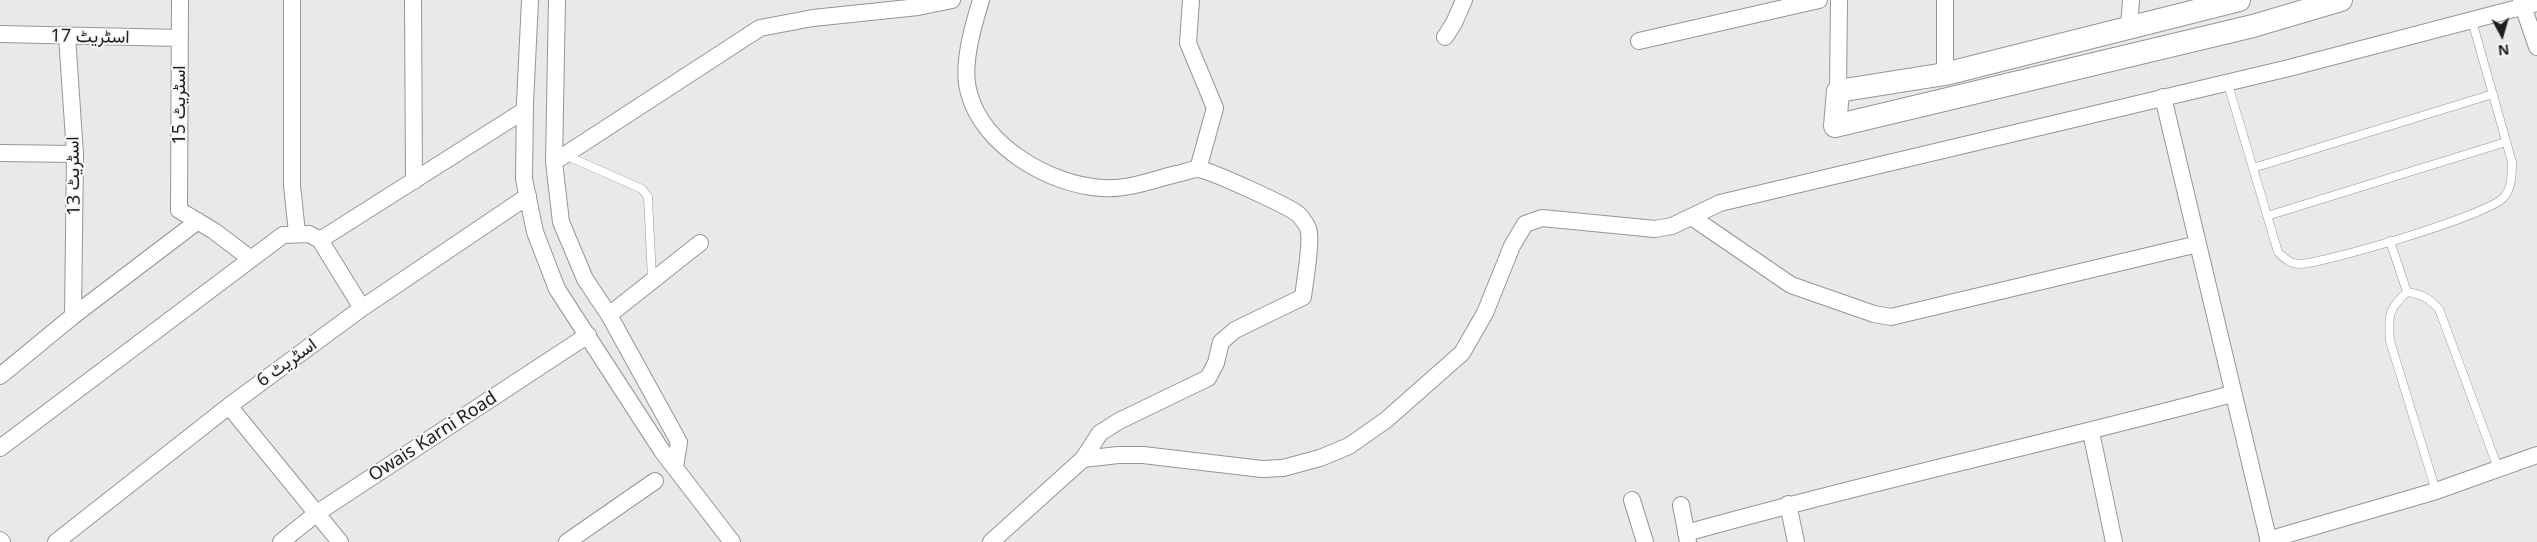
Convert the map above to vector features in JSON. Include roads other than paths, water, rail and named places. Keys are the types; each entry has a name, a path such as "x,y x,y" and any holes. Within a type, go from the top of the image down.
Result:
{"street":[{"name":"اسٹریٹ 15","path":"180,0 179,210 198,221"},
{"path":"292,0 292,185 297,232"},
{"path":"414,0 414,181"},
{"path":"530,0 524,179 536,232 557,289 662,451 732,542"},
{"path":"557,0 561,222 585,279 609,316 680,442 675,467"},
{"path":"559,159 760,28 813,18 918,7 952,0"},
{"path":"981,0 970,38 968,91 978,116 1009,150 1024,162 1062,180 1102,188 1129,186 1198,169 1224,177 1299,215 1310,232 1303,297 1235,330 1221,342 1216,363 1208,378 1119,421 1100,433 1083,459 991,542"},
{"path":"1191,0 1188,43 1215,108 1198,169"},
{"path":"1444,37 1454,23 1464,0"},
{"path":"1639,41 1820,0"},
{"path":"1839,0 1838,91 1835,126 2253,26 2341,0"},
{"path":"1945,0 1945,74"},
{"path":"2129,28 2131,0"},
{"path":"1838,91 1945,74 2234,1"},
{"path":"1083,459 1118,455 1143,455 1262,470 1283,468 1320,458 1349,446 1370,434 1462,353 1485,313 1512,246 1525,224 1542,218 1655,229 1672,226 1693,218 1720,203 2227,81 2289,68 2472,21 2527,4 2537,48"},
{"name":"اسٹریٹ 17","path":"0,34 180,38"},
{"name":"اسٹریٹ 13","path":"67,36 75,154 73,316"},
{"path":"2163,97 2268,541 2436,491 2537,455"},
{"path":"320,240 525,110"},
{"path":"0,153 75,154"},
{"name":"اسٹریٹ 6","path":"56,542 229,406 362,308 528,196"},
{"path":"1693,218 1791,285 1874,314 1891,318 2198,244"},
{"path":"0,376 73,316 198,221 251,259"},
{"path":"0,448 283,234 297,232 309,234 320,240 362,308"},
{"path":"609,316 700,243"},
{"name":"Owais Karni Road","path":"281,542 317,513 588,335"},
{"path":"1681,505 1687,538 1788,504 2091,432 2232,394"},
{"path":"229,406 340,542"},
{"path":"2091,432 2114,542"},
{"path":"567,542 655,481"},
{"path":"1632,500 1640,541"},
{"path":"1788,504 1796,542"}],"lane":[{"path":"2227,81 2278,252 2287,262 2298,264 2390,241 2480,211 2504,198 2512,179 2512,162 2472,21"},
{"path":"2253,168 2493,94"},
{"path":"2267,216 2506,142"},
{"path":"559,159 642,189 648,197 652,281"},
{"path":"2390,241 2407,292"},
{"path":"2407,292 2420,294 2431,300 2439,309 2498,468"},
{"path":"2407,292 2395,304 2388,320 2390,341 2436,491"}]}
